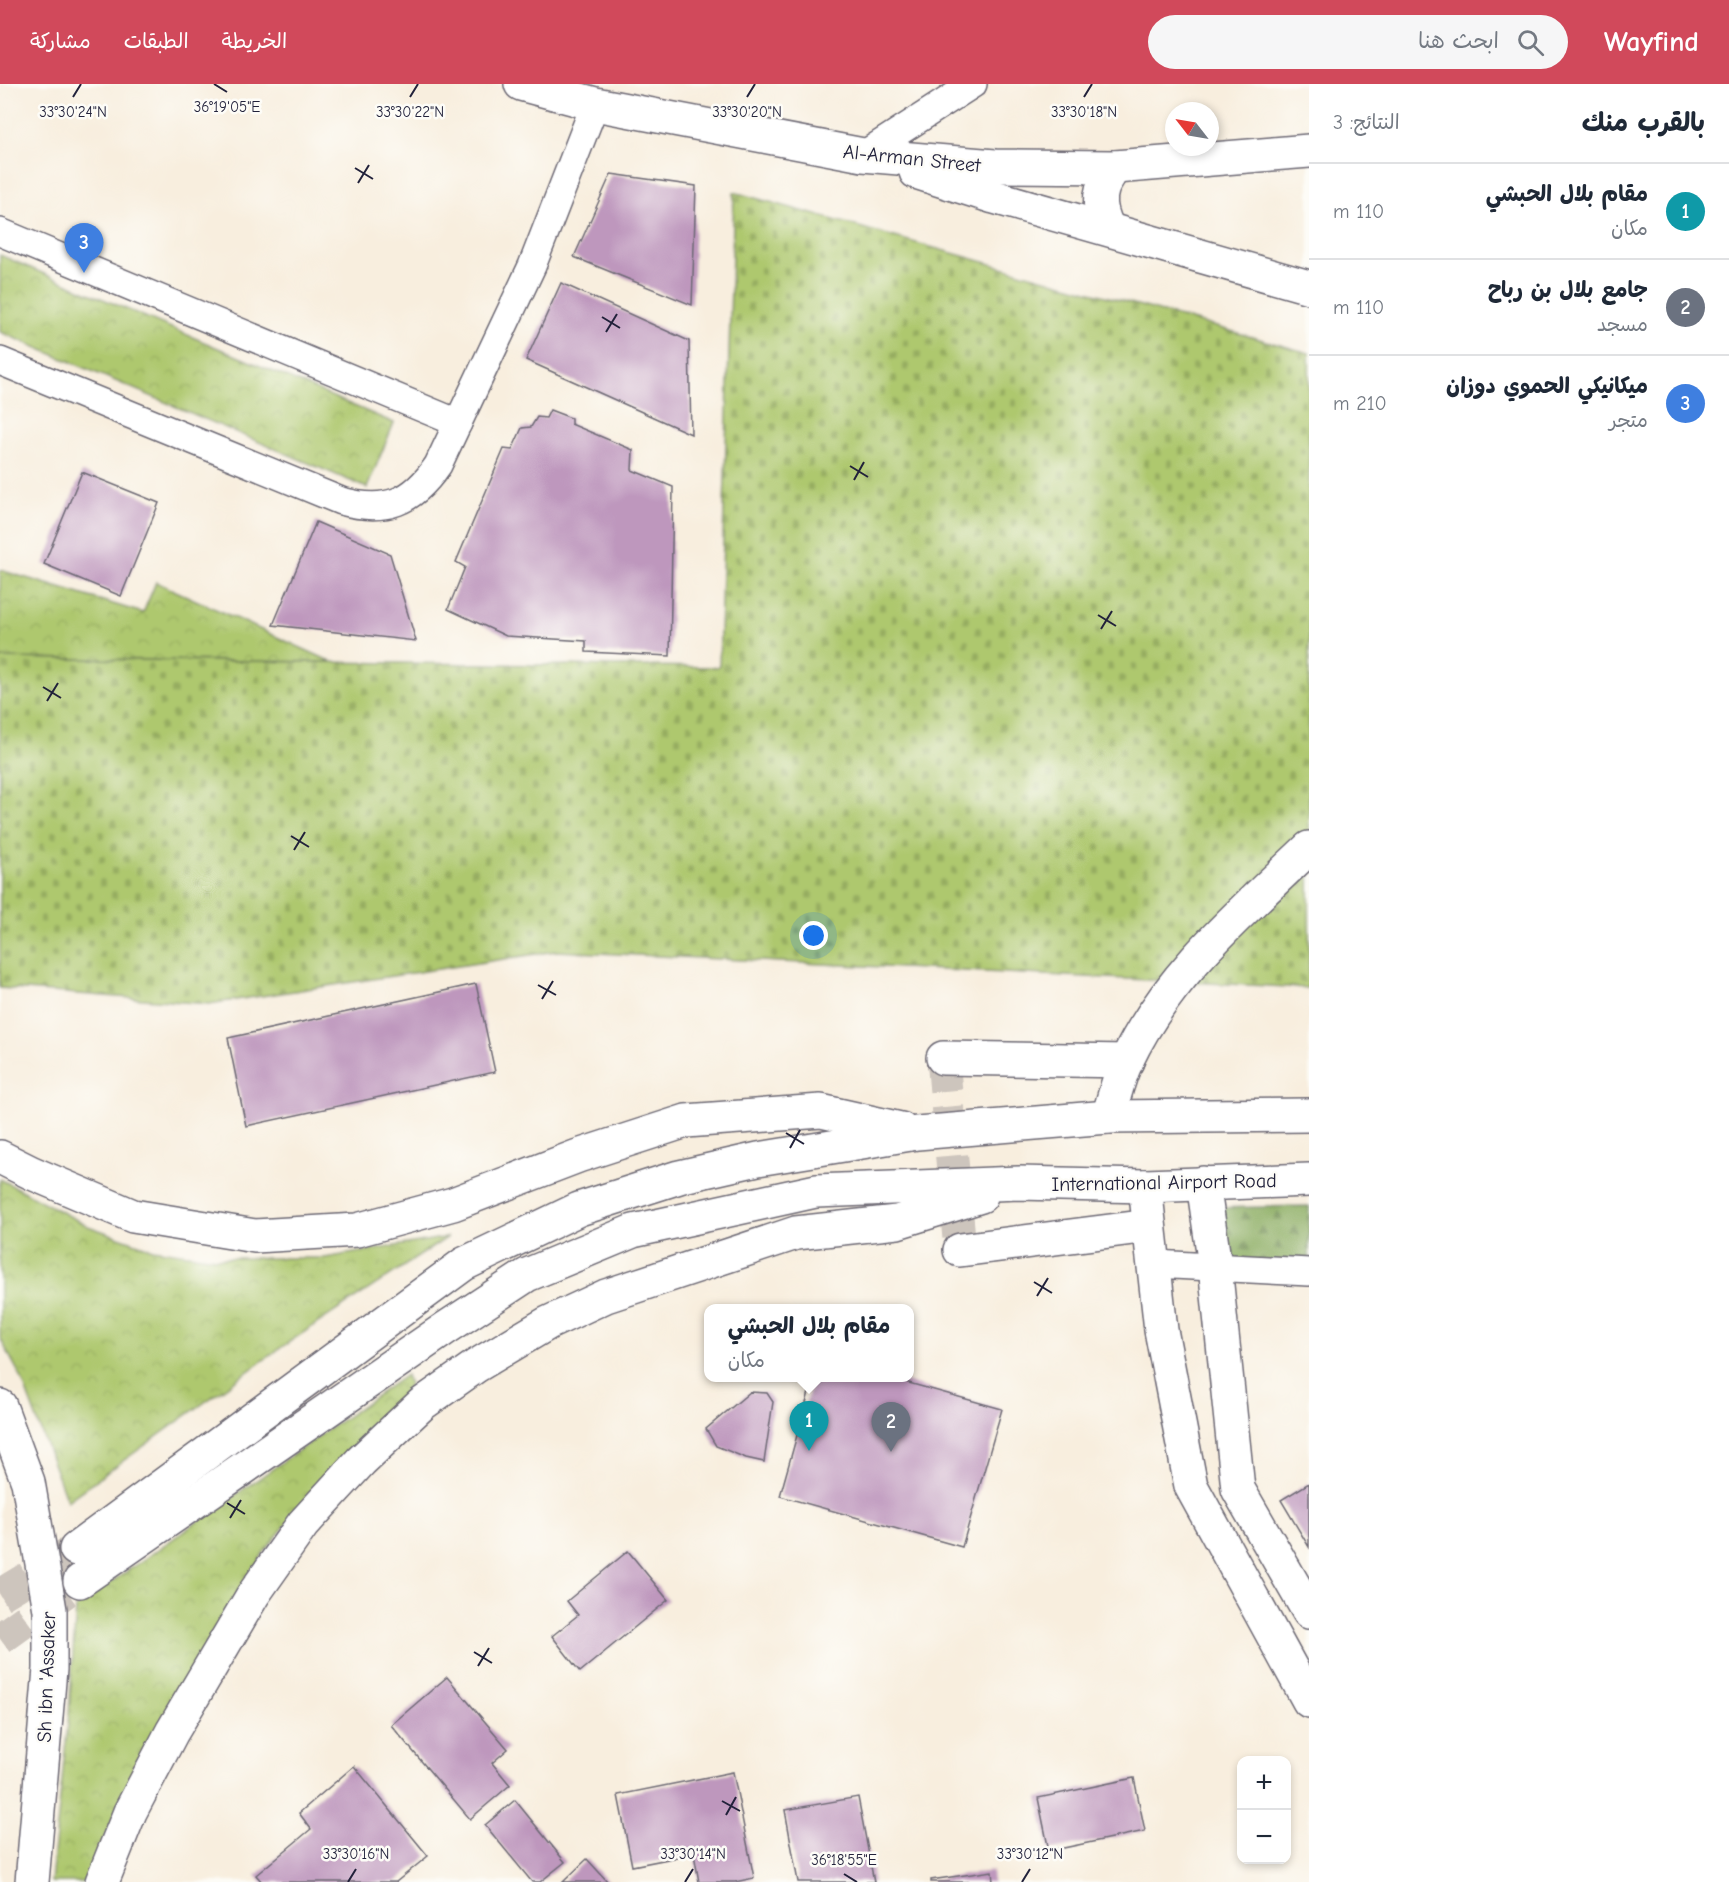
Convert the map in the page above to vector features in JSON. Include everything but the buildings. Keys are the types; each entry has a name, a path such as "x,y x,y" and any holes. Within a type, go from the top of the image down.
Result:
{"main road":[{"name":"Al-Arman Street","path":"521,84 595,104 863,155 995,166 1115,167 1309,151"},
{"path":"863,155 994,197 1309,287"},
{"path":"1108,228 1100,213 1099,196 1104,180 1115,167"},
{"path":"1108,1117 1126,1061 1172,989 1201,953 1309,848"},
{"path":"943,1058 1126,1061"},
{"path":"0,1157 133,1216 255,1236 357,1230 453,1204 578,1156 686,1121 820,1111 917,1133"},
{"path":"76,1549 464,1264 579,1209 679,1177 758,1160 917,1133 1108,1117 1309,1115"},
{"name":"International Airport Road","path":"80,1581 436,1334 537,1271 633,1231 816,1191 1019,1184 1145,1186 1309,1180"},
{"path":"1203,1183 1215,1266 1238,1489 1309,1612"},
{"path":"102,1882 130,1812 172,1732 253,1595 303,1524 360,1461 422,1404 476,1366 548,1323 606,1296 796,1233 897,1222 1019,1184"},
{"path":"1145,1186 1161,1329 1191,1486 1309,1701"},
{"path":"960,1250 1149,1226"},
{"name":"Sh ibn 'Assaker","path":"0,1406 28,1482 50,1610 50,1670 32,1882"}],"street":[{"path":"863,155 973,84"},
{"path":"0,361 341,501 363,507 386,506 407,498 425,484 438,465 532,266 595,104"},
{"path":"0,232 458,423"},
{"path":"1155,1264 1309,1272"}],"green space":[{"path":"734,192 1309,353 1309,988 556,951 209,1004 0,988 0,658 719,667"},
{"path":"0,255 394,423 367,488 0,332"},
{"path":"0,570 143,613 156,582 332,662 0,658"},
{"path":"0,1179 88,1226 153,1249 215,1258 325,1258 448,1237 286,1344 67,1501 21,1377 0,1338"},
{"path":"1309,1206 1309,1272 1215,1266 1209,1208"},
{"path":"406,1375 409,1384 402,1397 332,1468 264,1552 130,1782 85,1882 51,1882 69,1713 76,1607"}],"tunnel":[{"path":"943,1058 960,1250"},
{"path":"0,1595 76,1549"},
{"path":"0,1639 80,1581"}],"place":[{"name":"ميكانيكي الحموي دوزان","path":"84,273"},
{"name":"مقام بلال الحبشي","path":"809,1451"},
{"name":"جامع بلال بن رباح","path":"891,1452"}]}
